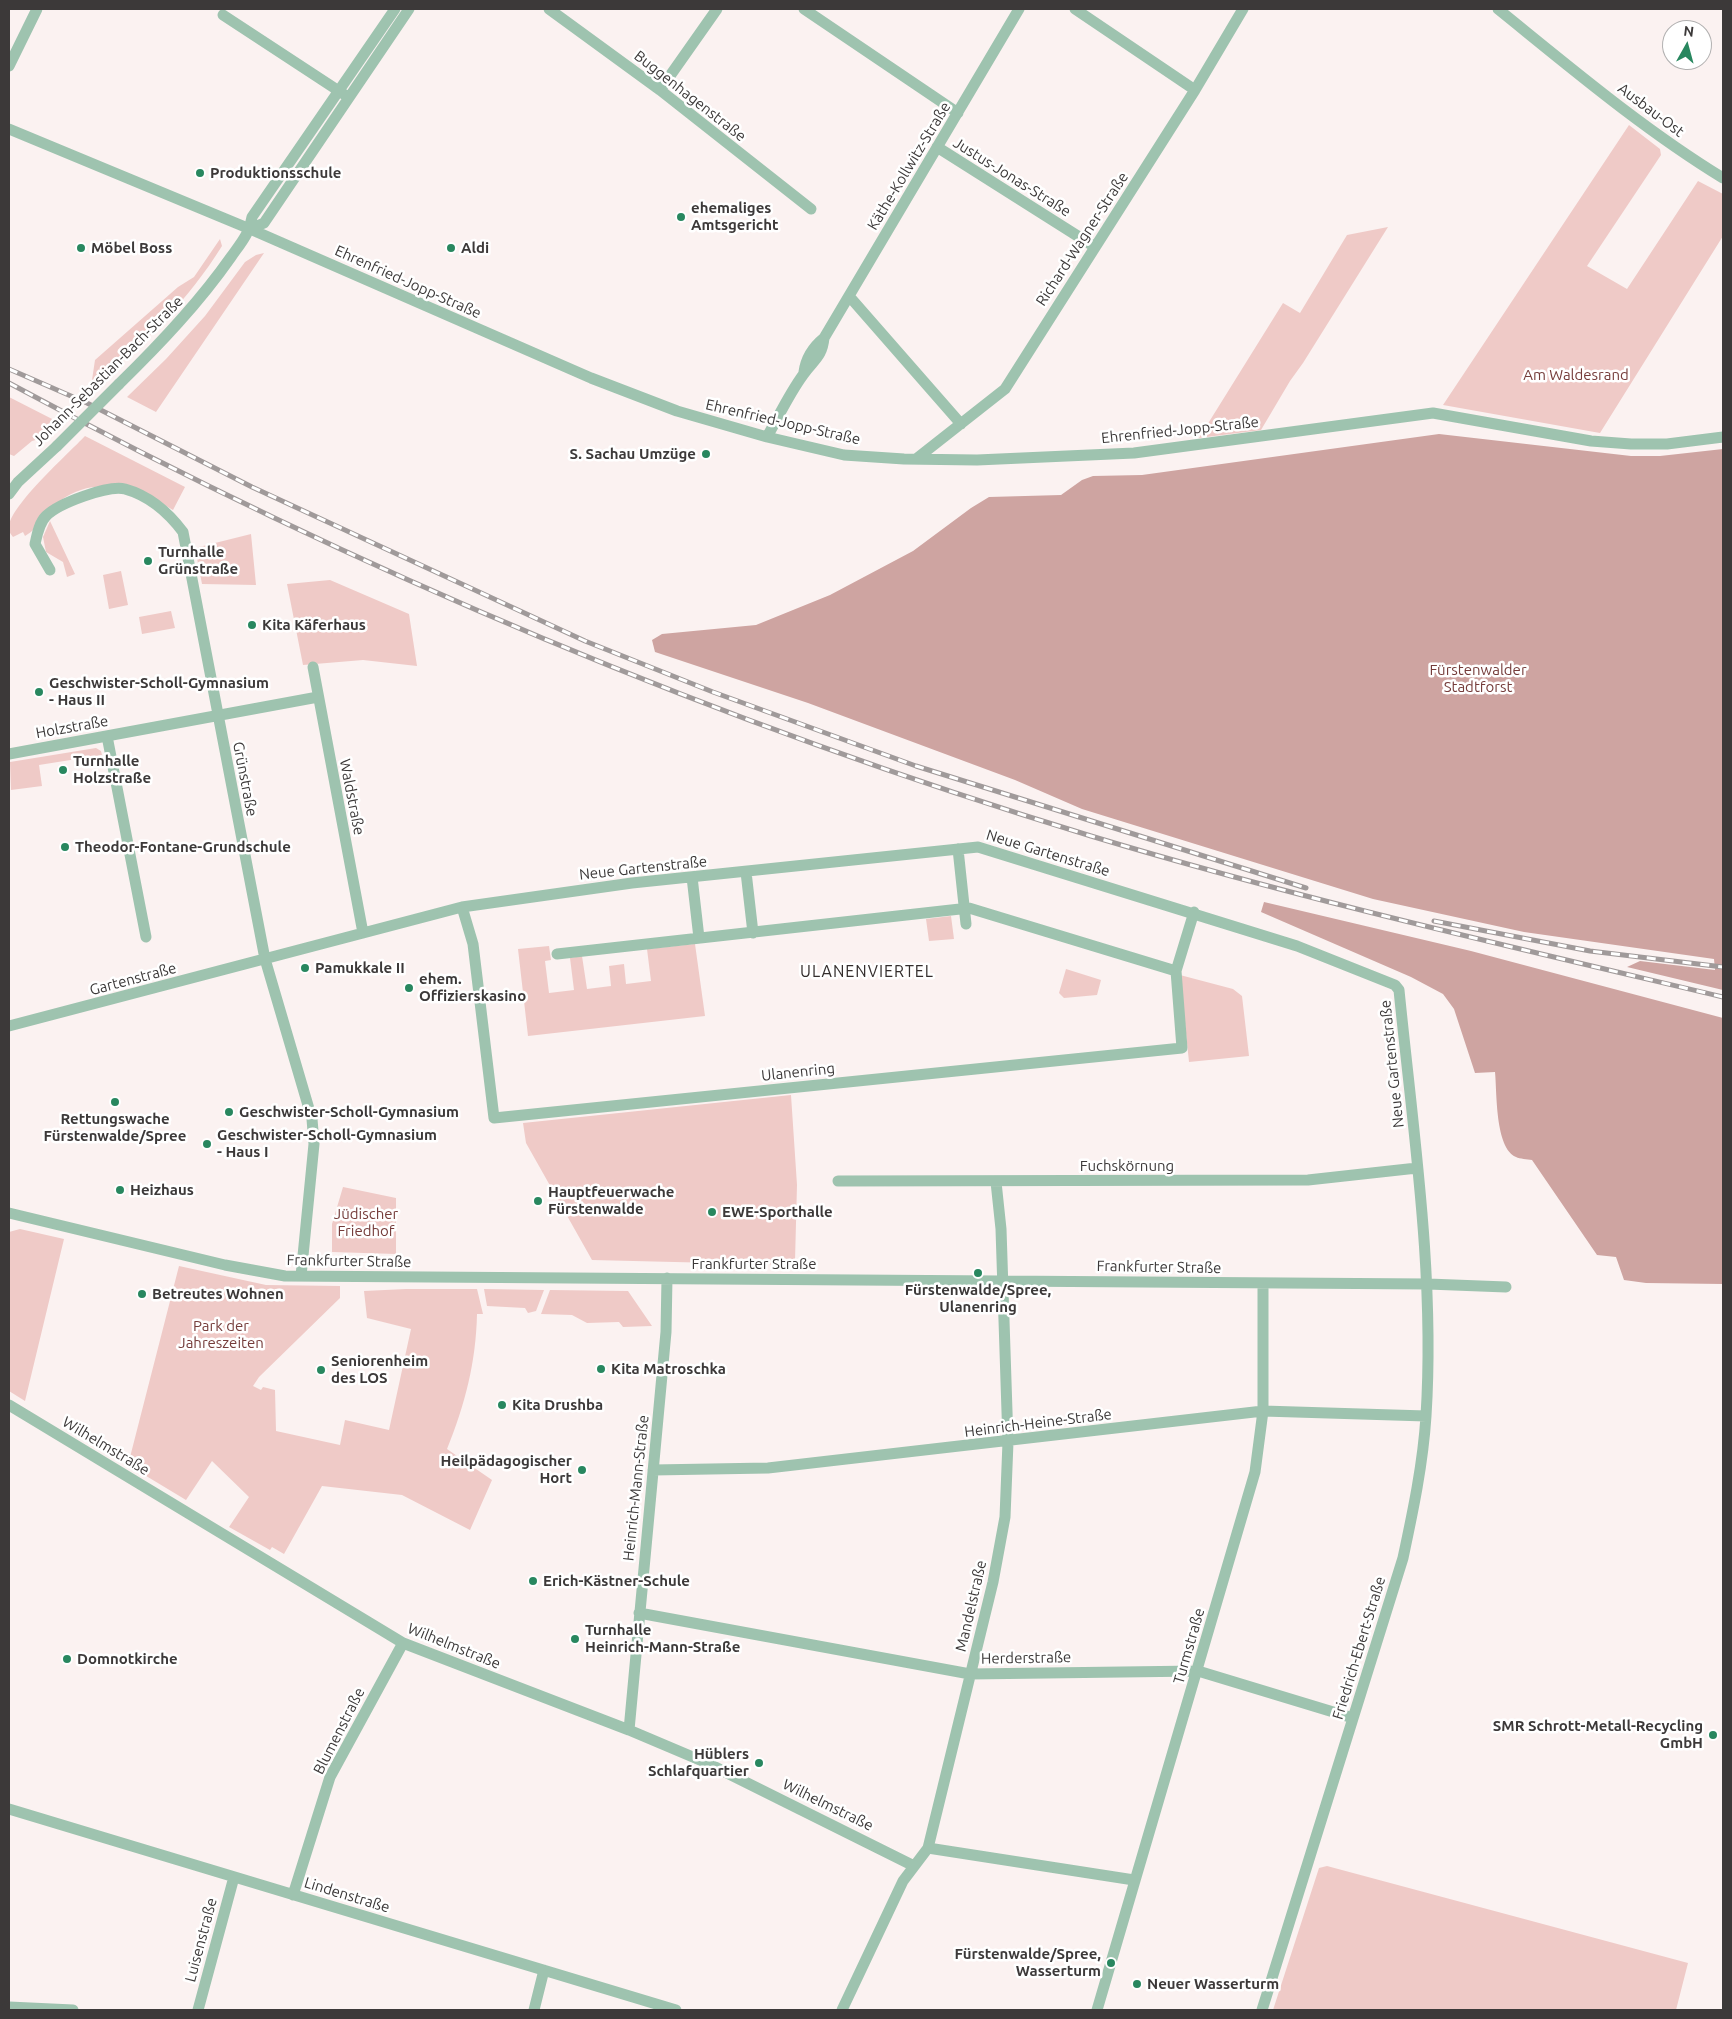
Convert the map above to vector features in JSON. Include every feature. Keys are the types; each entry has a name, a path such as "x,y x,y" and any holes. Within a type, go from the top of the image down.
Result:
{"street":[{"path":"9,66 37,9"},
{"name":"Johann-Sebastian-Bach-Straße","path":"9,494 13,479 57,446 173,331 212,283 250,229 264,223 395,9"},
{"name":"Johann-Sebastian-Bach-Straße","path":"344,94 409,9"},
{"name":"Buggenhagenstraße","path":"549,9 660,90 811,209"},
{"path":"660,90 717,9"},
{"name":"Justus-Jonas-Straße","path":"804,9 958,112"},
{"name":"Käthe-Kollwitz-Straße","path":"767,437 804,373 816,361 823,349 824,338 1019,9"},
{"path":"1075,9 1196,90"},
{"name":"Richard-Wagner-Straße","path":"916,459 1005,389 1196,90 1243,9"},
{"name":"Ausbau-Ost","path":"1498,9 1643,124 1687,156 1723,178"},
{"path":"223,15 344,94"},
{"name":"Ehrenfried-Jopp-Straße","path":"9,129 250,229 591,378 677,411 767,437 844,455 978,460 1134,453 1433,413 1591,441 1667,444 1723,438"},
{"name":"Justus-Jonas-Straße","path":"937,147 1095,247"},
{"path":"850,296 962,424"},
{"name":"Grünstraße","path":"50,570 35,544 39,529 46,516 75,500 102,489 124,489 150,500 170,514 183,532 265,959 308,1102 314,1134 309,1211 301,1276"},
{"name":"Waldstraße","path":"312,667 363,933"},
{"name":"Holzstraße","path":"9,754 318,698"},
{"path":"107,736 146,937"},
{"name":"Neue Gartenstraße","path":"265,959 462,907 585,889 978,847 1194,912 1297,946 1398,987 1428,1284"},
{"path":"958,849 966,924"},
{"path":"746,872 753,932"},
{"path":"692,878 699,938"},
{"name":"Ulanenring","path":"462,907 472,944 494,1118 1182,1048 1176,971 1194,912"},
{"path":"557,954 965,908 1176,971"},
{"name":"Gartenstraße","path":"9,1026 265,959"},
{"name":"Fuchskörnung","path":"838,1181 1313,1180 1417,1168"},
{"name":"Mandelstraße","path":"842,2010 903,1881 928,1848 993,1582 1005,1517 1008,1442 1001,1281 1001,1229 996,1182"},
{"name":"Frankfurter Straße","path":"9,1213 226,1265 284,1276 1428,1284 1506,1287"},
{"name":"Heinrich-Mann-Straße","path":"630,1730 639,1613 666,1332 667,1278"},
{"name":"Turmstraße","path":"1097,2010 1255,1472 1263,1411 1263,1283"},
{"name":"Friedrich-Ebert-Straße","path":"1262,2010 1403,1558 1417,1488 1426,1416 1428,1284"},
{"name":"Wilhelmstraße","path":"9,1405 403,1643 630,1730 706,1763 914,1866"},
{"name":"Heinrich-Heine-Straße","path":"654,1470 768,1468 1008,1442 1263,1411 1426,1416"},
{"name":"Herderstraße","path":"639,1613 970,1674 1198,1671 1353,1718"},
{"name":"Blumenstraße","path":"293,1895 330,1777 403,1643"},
{"name":"Lindenstraße","path":"9,1809 676,2010"},
{"path":"928,1848 1134,1880"},
{"name":"Luisenstraße","path":"198,2010 234,1877"},
{"path":"534,2010 544,1970"},
{"path":"9,2007 72,2010"}],"green space":[{"name":"Am Waldesrand","path":"1629,125 1660,149 1661,155 1587,266 1627,289 1698,181 1723,194 1723,236 1600,433 1443,405"},
{"path":"1388,227 1261,430 1199,438 1283,303 1300,313 1347,235"},
{"path":"220,239 222,246 195,284 166,319 98,383 92,380 95,360 178,287 194,277"},
{"path":"264,253 156,412 127,397 166,359 205,316 245,262 256,255"},
{"path":"9,397 58,422 43,438 32,441 14,456 9,454"},
{"name":"Fürstenwalder Stadtforst","path":"1439,434 1631,456 1660,456 1723,449 1723,990 1627,967 1640,961 1715,970 1714,959 1524,932 1373,899 1082,809 1015,780 808,703 655,652 652,640 662,634 756,625 830,595 913,551 989,497 1061,495 1082,480 1093,476 1142,475"},
{"path":"85,436 185,487 173,510 160,502 132,491 102,486 88,488 73,493 60,501 30,533 25,536 23,532 13,537 9,531 9,526 12,517 20,505"},
{"path":"50,521 75,574 67,577 63,562 46,552 43,537"},
{"path":"251,534 256,585 202,584 195,548"},
{"path":"121,571 128,605 109,609 103,575"},
{"path":"330,580 409,614 417,666 363,660 303,665 287,584"},
{"path":"171,611 175,628 142,634 139,617"},
{"path":"96,748 101,751 102,755 39,765 42,786 11,790 10,762"},
{"path":"1264,902 1471,951 1723,1018 1723,1284 1646,1283 1624,1280 1616,1257 1597,1255 1532,1160 1518,1158 1509,1152 1504,1143 1498,1119 1495,1072 1475,1073 1454,1009 1443,994 1411,977 1261,912"},
{"path":"951,916 954,939 929,941 926,919"},
{"path":"695,944 705,1016 528,1036 518,949 549,946 551,960 545,961 549,993 574,990 570,958 582,956 587,989 611,986 609,966 624,964 626,984 651,981 647,949"},
{"path":"1066,969 1101,980 1097,995 1064,998 1059,993"},
{"path":"1180,975 1233,989 1242,996 1249,1056 1189,1062"},
{"path":"791,1095 797,1185 795,1261 798,1265 592,1260 526,1143 523,1123"},
{"name":"Jüdischer Friedhof","path":"343,1187 396,1198 396,1254 332,1252 332,1224"},
{"path":"20,1229 64,1239 25,1401 9,1391 9,1232"},
{"name":"Park der Jahreszeiten","path":"179,1266 266,1285 340,1286 340,1298 259,1377 253,1386 261,1390 263,1387 275,1390 276,1431 340,1445 345,1420 389,1430 411,1329 367,1318 364,1291 477,1289 483,1314 477,1314 472,1366 464,1400 447,1449 492,1480 470,1530 402,1495 322,1486 284,1554 272,1547 270,1550 229,1527 249,1497 212,1461 186,1500 128,1465"},
{"path":"484,1289 544,1290 536,1311 528,1313 525,1308 487,1306"},
{"path":"550,1290 628,1291 652,1326 623,1327 619,1322 587,1323 572,1315 541,1314"},
{"path":"1327,1866 1688,1963 1676,2010 1273,2010 1319,1868"}],"railway":[{"path":"9,369 87,403 252,487 585,641 713,692 916,766 1306,888"},
{"path":"9,383 139,451 271,516 404,578 675,692 812,743 951,791 1091,836 1248,881 1565,960 1723,997"},
{"path":"1434,921 1590,951 1723,967"}],"place":[{"name":"Produktionsschule","path":"200,173"},
{"name":"ehemaliges Amtsgericht","path":"681,217"},
{"name":"Möbel Boss","path":"81,248"},
{"name":"Aldi","path":"451,248"},
{"name":"S. Sachau Umzüge","path":"706,454"},
{"name":"Turnhalle Grünstraße","path":"148,561"},
{"name":"Kita Käferhaus","path":"252,625"},
{"name":"Geschwister-Scholl-Gymnasium - Haus II","path":"39,692"},
{"name":"Turnhalle Holzstraße","path":"63,770"},
{"name":"Theodor-Fontane-Grundschule","path":"65,847"},
{"name":"Pamukkale II","path":"305,968"},
{"name":"ehem. Offizierskasino","path":"409,988"},
{"name":"Rettungswache Fürstenwalde/Spree","path":"115,1102"},
{"name":"Geschwister-Scholl-Gymnasium","path":"229,1112"},
{"name":"Geschwister-Scholl-Gymnasium - Haus I","path":"207,1144"},
{"name":"Heizhaus","path":"120,1190"},
{"name":"Hauptfeuerwache Fürstenwalde","path":"538,1201"},
{"name":"EWE-Sporthalle","path":"712,1212"},
{"name":"Fürstenwalde/Spree, Ulanenring","path":"978,1273"},
{"name":"Betreutes Wohnen","path":"142,1294"},
{"name":"Kita Matroschka","path":"601,1369"},
{"name":"Seniorenheim des LOS","path":"321,1370"},
{"name":"Kita Drushba","path":"502,1405"},
{"name":"Heilpädagogischer Hort","path":"582,1470"},
{"name":"Erich-Kästner-Schule","path":"533,1581"},
{"name":"Turnhalle Heinrich-Mann-Straße","path":"575,1639"},
{"name":"Domnotkirche","path":"67,1659"},
{"name":"SMR Schrott-Metall-Recycling GmbH","path":"1713,1735"},
{"name":"Hüblers Schlafquartier","path":"759,1763"},
{"name":"Fürstenwalde/Spree, Wasserturm","path":"1111,1963"},
{"name":"Neuer Wasserturm","path":"1137,1984"}],"district":[{"name":"ULANENVIERTEL","path":"867,972"}]}
